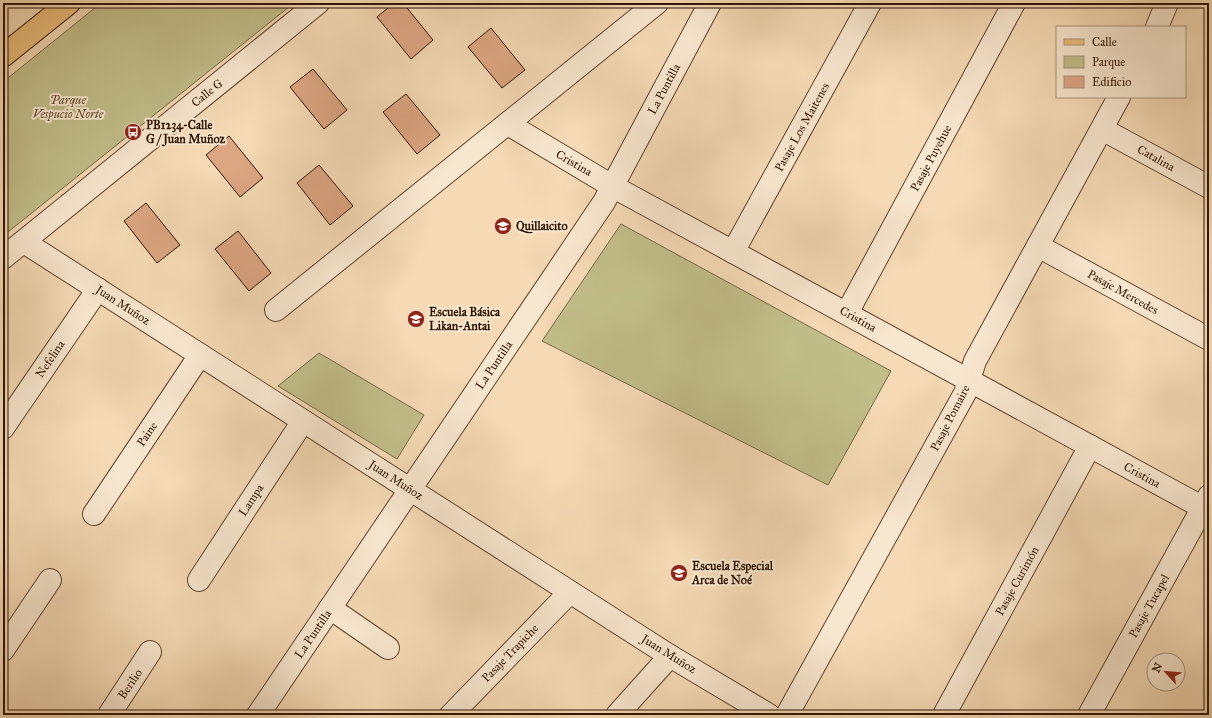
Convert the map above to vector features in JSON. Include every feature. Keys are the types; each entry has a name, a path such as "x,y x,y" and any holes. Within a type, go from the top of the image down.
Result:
{"main road":[{"path":"3,56 69,3"}],"street":[{"name":"Calle G","path":"3,258 318,3"},
{"path":"276,310 657,3"},
{"name":"La Puntilla","path":"258,715 604,202 710,3"},
{"name":"Pasaje Los Maitenes","path":"733,252 870,3"},
{"name":"Pasaje Puyehue","path":"847,313 1014,3"},
{"path":"1157,26 1167,3"},
{"name":"Pasaje Pomaire","path":"787,715 966,393 975,361 1118,98"},
{"name":"Cristina","path":"508,124 612,186 733,252 1090,446 1207,505"},
{"name":"Catalina","path":"1102,129 1209,187"},
{"name":"Juan Muñoz","path":"24,242 670,656 769,715"},
{"name":"Pasaje Mercedes","path":"1038,246 1209,339"},
{"name":"Nefelina","path":"3,428 98,289"},
{"name":"Paine","path":"94,514 200,355"},
{"name":"Lampa","path":"199,580 303,421"},
{"name":"Pasaje Curimón","path":"944,715 1090,446"},
{"name":"Pasaje Tucapel","path":"1089,715 1207,505"},
{"path":"3,650 50,580"},
{"name":"Pasaje Trapiche","path":"451,715 570,592"},
{"path":"330,608 388,648"},
{"name":"Berilio","path":"109,715 150,652"},
{"path":"617,715 670,656"}],"green space":[{"name":"Parque Vespucio Norte","path":"101,3 294,3 3,236 3,82"},
{"path":"621,224 891,371 828,485 542,341"},
{"path":"319,353 424,415 397,459 278,386"}],"building":[{"path":"394,3 403,3 433,40 411,59 377,17"},
{"path":"491,28 525,70 502,88 468,47"},
{"path":"313,69 347,110 324,129 290,87"},
{"path":"406,94 440,135 417,154 383,112"},
{"path":"229,136 263,178 240,197 206,155"},
{"path":"319,165 353,206 330,225 297,183"},
{"path":"146,203 180,245 157,263 124,221"},
{"path":"238,231 271,273 249,291 215,249"}],"place":[{"name":"PB1234-Calle G / Juan Muñoz","path":"133,132"},
{"name":"Quillaicito","path":"503,226"},
{"name":"Escuela Básica Likan-Antai","path":"416,319"},
{"name":"Escuela Especial Arca de Noé","path":"679,573"}]}
